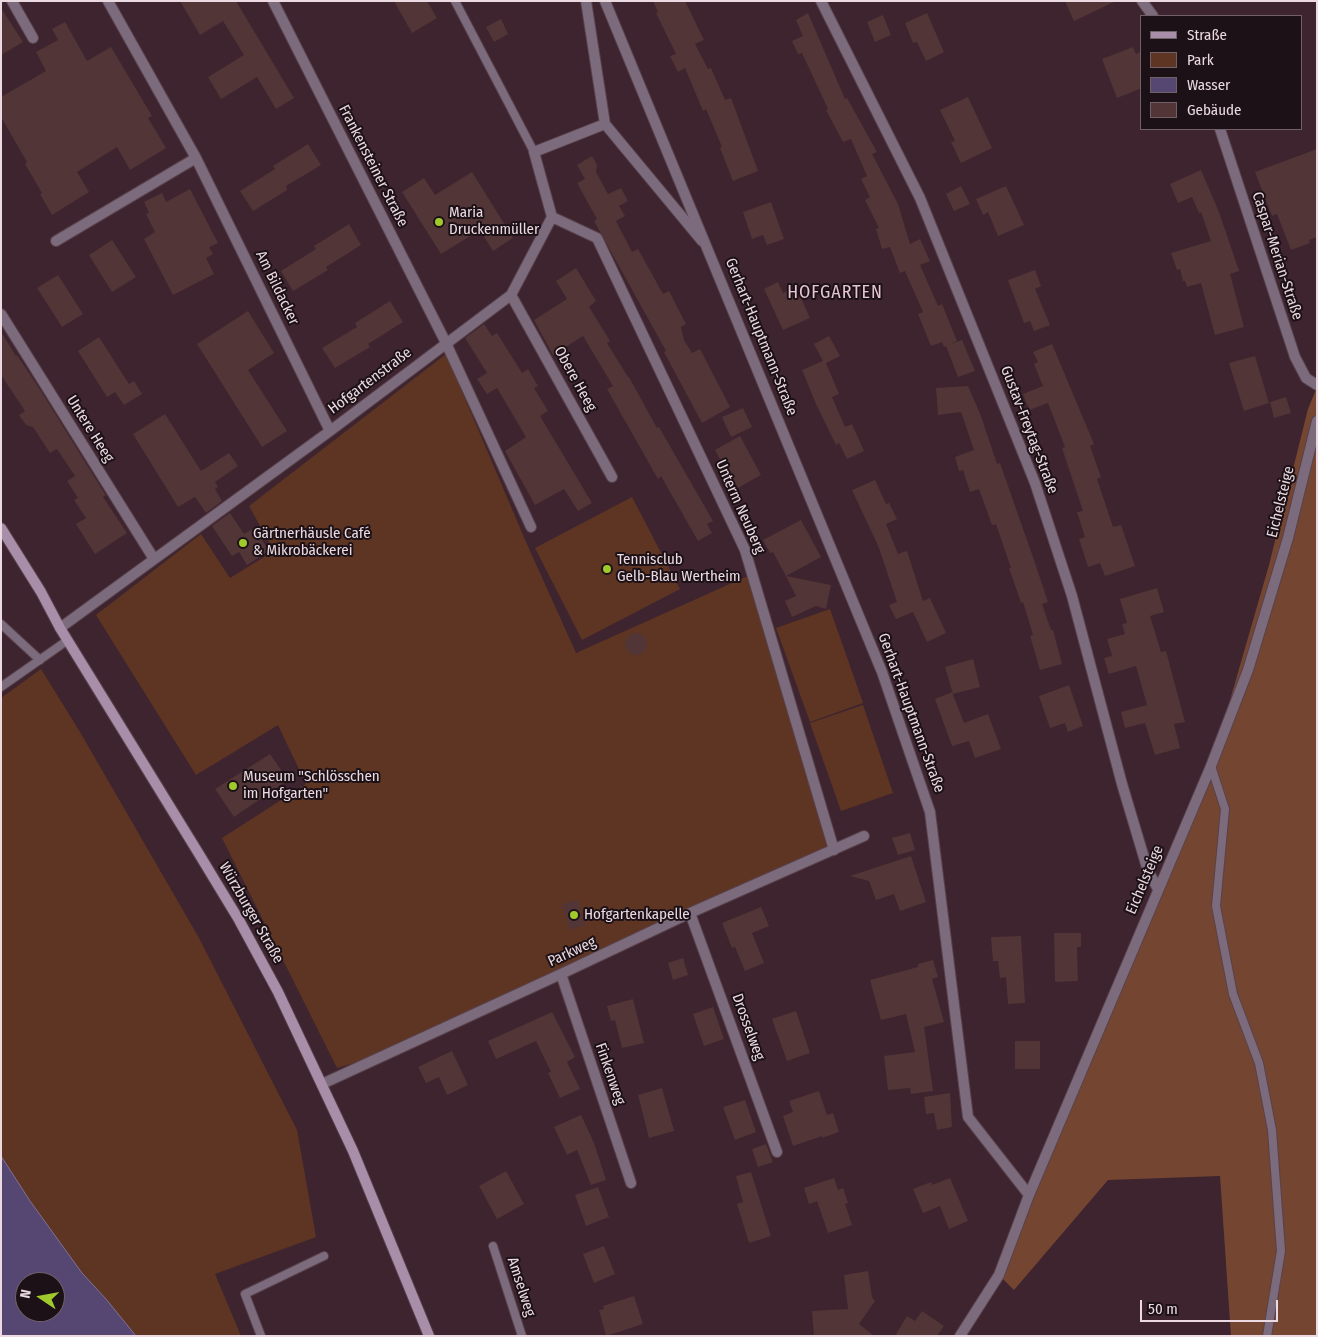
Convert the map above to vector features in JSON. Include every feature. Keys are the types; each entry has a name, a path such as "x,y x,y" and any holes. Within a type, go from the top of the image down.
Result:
{"main road":[{"name":"Würzburger Straße","path":"1,528 239,920 278,992 322,1084 383,1222 429,1336"}],"street":[{"path":"12,1 33,38"},
{"name":"Am Bildacker","path":"108,1 196,158 330,431"},
{"name":"Frankensteiner Straße","path":"273,1 446,343"},
{"path":"552,217 534,152 605,124 586,1"},
{"name":"Gerhart-Hauptmann-Straße","path":"605,1 882,672 930,812 968,1117 1029,1195"},
{"name":"Gustav-Freytag-Straße","path":"821,1 920,198 1035,483 1072,596 1122,784 1148,871 1158,889"},
{"path":"1142,1 1153,15"},
{"name":"Gerhart-Hauptmann-Straße","path":"605,124 708,249"},
{"name":"Caspar-Merian-Straße","path":"1220,130 1295,357 1306,378 1317,385"},
{"path":"56,241 196,158"},
{"name":"Hofgartenstraße","path":"60,628 330,431 511,295 552,217"},
{"name":"Unterm Neuberg","path":"552,217 597,238 745,550 834,850"},
{"name":"Obere Heeg","path":"511,295 612,477"},
{"name":"Untere Heeg","path":"1,314 154,559"},
{"path":"446,343 531,527"},
{"name":"Eichelsteige","path":"960,1336 999,1275 1029,1195 1211,766 1248,670 1288,538 1317,421"},
{"name":"Parkweg","path":"322,1084 690,913 864,836"},
{"name":"Drosselweg","path":"690,913 777,1152"},
{"name":"Finkenweg","path":"561,974 631,1184"}],"lane":[{"path":"455,1 534,152"},
{"path":"1,624 40,660"},
{"path":"1,687 68,640"},
{"path":"1211,766 1225,809 1216,906 1233,994 1259,1063 1272,1130 1281,1251 1267,1336"},
{"name":"Amselweg","path":"493,1246 522,1336"},
{"path":"261,1336 245,1294 324,1256"}],"green space":[{"path":"446,354 526,542 576,653 752,574 834,850 394,1051 337,1068 222,838 306,784 278,725 196,775 96,615 201,534 230,578 274,551 249,506"},
{"name":"Tennisclub Gelb-Blau Wertheim","path":"632,497 680,589 582,640 535,548"},
{"path":"830,609 863,703 810,722 776,628"},
{"path":"41,669 80,732 199,938 297,1130 316,1237 215,1274 241,1336 136,1336 82,1273 30,1201 1,1156 1,698"},
{"path":"863,705 893,793 841,811 810,723"}],"shaded area":[{"path":"1317,387 1317,1336 1231,1336 1220,1176 1108,1180 1014,1290 999,1275 1211,766 1269,565 1308,409"}],"water":[{"path":"1,1156 30,1201 82,1273 136,1336 1,1336"}],"building":[{"path":"180,1 236,1 294,98 276,109 257,77 221,99 208,77 244,55 223,21 200,35"},
{"path":"394,1 427,1 437,18 412,33"},
{"path":"653,1 685,1 704,40 695,44 708,69 711,68 725,100 731,98 758,171 733,181 720,148 722,147 706,109 703,111 685,68 678,72 670,56 676,54 656,13 658,12"},
{"path":"1065,1 1116,1 1074,21"},
{"path":"1,8 23,42 1,55"},
{"path":"808,13 845,99 847,98 877,152 872,154 898,204 910,244 920,239 930,261 920,265 938,306 942,304 957,341 948,345 962,340 975,371 958,377 946,346 944,347 942,342 931,346 918,314 923,312 905,271 900,273 890,247 882,249 876,229 879,228 865,200 870,197 861,179 867,176 851,139 843,142 826,110 828,109 802,53 798,54 792,41 803,36 796,20"},
{"path":"927,13 944,52 926,61 917,42 913,43 905,23"},
{"path":"883,15 891,35 875,42 867,22"},
{"path":"501,19 508,34 494,42 486,27"},
{"path":"65,22 87,61 111,47 152,116 148,118 166,148 130,170 117,147 77,172 89,192 52,215 25,164 27,162 1,117 1,97 46,71 36,52 58,40 52,29"},
{"path":"1133,47 1136,54 1140,52 1140,89 1117,98 1102,59"},
{"path":"968,97 992,148 961,163 951,142 955,141 940,110"},
{"path":"308,144 321,165 286,186 287,190 253,211 240,191 275,169 273,166"},
{"path":"1317,149 1317,237 1309,240 1310,243 1291,250 1277,214 1272,216 1255,172"},
{"path":"592,156 597,165 596,172 608,194 621,188 628,201 619,206 625,216 616,221 632,252 638,249 663,294 669,291 686,324 681,327 684,340 692,353 700,349 730,407 702,423 664,352 666,351 594,221 597,219 577,183 585,179 577,165"},
{"path":"1201,170 1219,212 1239,271 1230,274 1244,327 1215,335 1201,283 1187,287 1185,281 1183,281 1180,269 1177,270 1171,253 1211,241 1201,212 1199,213 1192,197 1178,203 1170,184"},
{"path":"472,172 513,238 493,251 480,230 441,254 402,192 424,178 435,195"},
{"path":"961,186 970,204 954,211 946,194"},
{"path":"1006,186 1024,225 998,236 988,212 983,215 976,199"},
{"path":"190,189 218,243 209,247 213,254 206,258 214,274 173,295 144,239 155,232 146,214 149,213 144,202 162,193 166,202"},
{"path":"771,202 784,239 767,245 763,235 752,239 743,212"},
{"path":"349,224 361,245 326,267 328,270 293,291 281,271 316,249 314,246"},
{"path":"112,240 136,277 112,292 89,255"},
{"path":"576,268 596,301 589,307 610,341 607,343 629,377 657,428 659,427 713,521 707,524 712,533 698,541 661,476 658,479 607,389 613,386 583,336 553,355 534,320 567,299 556,281"},
{"path":"1035,270 1041,286 1035,289 1050,325 1034,331 1030,321 1024,323 1008,280"},
{"path":"58,275 83,314 62,327 37,288"},
{"path":"778,282 783,293 796,287 810,318 783,330 764,289"},
{"path":"390,301 403,322 368,344 370,347 335,368 322,348 357,327 355,323"},
{"path":"248,311 274,353 248,370 287,431 262,447 197,344"},
{"path":"484,324 492,336 497,333 522,373 528,369 538,386 534,388 548,411 540,416 592,503 578,511 564,489 535,505 505,451 526,437 497,388 487,394 477,379 487,373 465,338"},
{"path":"1,332 41,391 106,495 103,497 127,533 95,554 76,524 86,518 74,500 78,498 67,481 75,476 57,449 50,453 33,427 26,425 19,415 25,411 1,375"},
{"path":"829,336 840,356 826,363 839,394 832,397 845,427 852,424 864,451 847,459 839,443 836,445 802,370 823,361 814,344"},
{"path":"99,337 129,384 134,381 142,394 124,405 115,392 107,397 78,351"},
{"path":"1052,344 1094,444 1090,446 1101,477 1097,479 1113,527 1121,525 1135,566 1105,576 1100,563 1088,567 1079,539 1085,537 1077,512 1083,511 1062,448 1065,447 1048,403 1029,410 1023,394 1043,386 1034,364 1038,362 1033,352"},
{"path":"1255,356 1269,403 1244,411 1229,363"},
{"path":"968,386 981,416 997,464 1000,463 1034,560 1048,602 1042,604 1051,630 1053,630 1062,664 1040,670 1030,636 1033,635 1023,602 1021,603 1009,568 1011,568 996,524 992,525 979,489 970,492 963,470 959,471 955,457 974,450 961,412 938,415 936,388"},
{"path":"1286,397 1291,413 1274,418 1270,402"},
{"path":"743,408 752,427 731,437 722,417"},
{"path":"165,414 201,471 229,453 238,466 215,482 218,487 215,489 222,501 206,513 195,497 178,507 133,434"},
{"path":"740,436 761,475 736,489 715,450"},
{"path":"875,480 886,504 889,503 897,519 886,524 898,554 907,551 923,601 930,598 946,633 927,642 913,612 896,619 889,605 897,602 879,548 852,490"},
{"name":"Gärtnerhäusle Café & Mikrobäckerei","path":"230,513 244,534 254,528 269,551 247,565 239,552 232,556 212,526"},
{"path":"801,520 821,557 786,576 773,552 770,553 763,540"},
{"path":"786,576 831,585 826,609 816,606 792,617 785,601 796,596"},
{"path":"1157,588 1164,612 1150,616 1161,652 1166,651 1185,722 1174,724 1180,748 1155,755 1145,723 1125,728 1121,712 1147,705 1136,666 1109,674 1104,658 1112,656 1107,639 1125,634 1122,624 1127,623 1120,599"},
{"path":"636,633 646,640 647,644 640,654 636,655 626,648 625,644 632,634"},
{"path":"973,659 980,687 953,694 945,667"},
{"path":"1069,685 1083,726 1068,732 1065,723 1050,728 1039,696"},
{"path":"952,692 964,723 988,714 1001,749 975,758 969,741 952,746 935,699"},
{"path":"270,754 288,780 234,817 215,789"},
{"path":"910,833 915,850 898,855 892,838"},
{"path":"911,856 926,902 900,911 894,894 876,900 869,881 850,876"},
{"name":"Hofgartenkapelle","path":"578,900 585,925 569,930 562,904"},
{"path":"761,907 769,926 752,933 764,963 745,971 735,947 732,948 722,923"},
{"path":"1054,933 1081,933 1081,947 1077,947 1078,981 1055,982"},
{"path":"1021,936 1025,1003 1008,1004 1006,977 1000,978 998,961 993,961 991,937"},
{"path":"683,958 688,975 673,980 668,963"},
{"path":"933,960 938,977 932,979 944,1022 924,1027 933,1091 911,1094 910,1088 888,1090 884,1056 915,1052 906,1014 881,1020 870,980 918,967 918,964"},
{"path":"633,999 644,1043 622,1048 615,1020 611,1021 607,1006"},
{"path":"713,1007 724,1039 704,1046 693,1014"},
{"path":"796,1011 810,1053 787,1061 772,1019"},
{"path":"552,1012 575,1057 567,1062 580,1089 560,1098 548,1073 551,1072 536,1041 496,1059 488,1041"},
{"path":"1015,1041 1040,1041 1040,1069 1015,1069"},
{"path":"452,1051 468,1085 447,1095 439,1077 426,1083 418,1067"},
{"path":"662,1088 674,1131 649,1138 638,1095"},
{"path":"819,1091 827,1115 833,1113 839,1132 793,1146 783,1116 793,1112 789,1101"},
{"path":"950,1093 952,1127 937,1130 934,1113 926,1114 924,1097"},
{"path":"745,1100 756,1132 735,1140 723,1107"},
{"path":"581,1115 594,1143 606,1180 591,1185 577,1150 567,1155 554,1127"},
{"path":"766,1144 773,1162 758,1167 752,1149"},
{"path":"506,1171 524,1204 497,1219 479,1186"},
{"path":"751,1172 771,1236 749,1243 737,1204 743,1202 736,1176"},
{"path":"834,1178 838,1190 843,1188 848,1203 845,1204 852,1225 828,1233 817,1201 809,1204 804,1188"},
{"path":"950,1178 968,1221 949,1229 940,1206 923,1213 913,1189 931,1182 932,1185"},
{"path":"598,1187 609,1217 586,1226 575,1195"},
{"path":"604,1246 615,1274 594,1283 583,1254"},
{"path":"868,1271 872,1297 875,1301 859,1324 874,1336 814,1336 812,1311 848,1309 844,1275"},
{"path":"634,1296 643,1324 606,1336 599,1310 604,1309 603,1306"},
{"path":"922,1311 944,1326 937,1336 895,1336 907,1316 915,1321"}],"place":[{"name":"Maria Druckenmüller","path":"439,222"},
{"name":"Gärtnerhäusle Café & Mikrobäckerei","path":"243,543"},
{"name":"Tennisclub Gelb-Blau Wertheim","path":"607,569"},
{"name":"Museum \"Schlösschen im Hofgarten\"","path":"233,786"},
{"name":"Hofgartenkapelle","path":"574,915"}],"district":[{"name":"HOFGARTEN","path":"835,293"}]}
